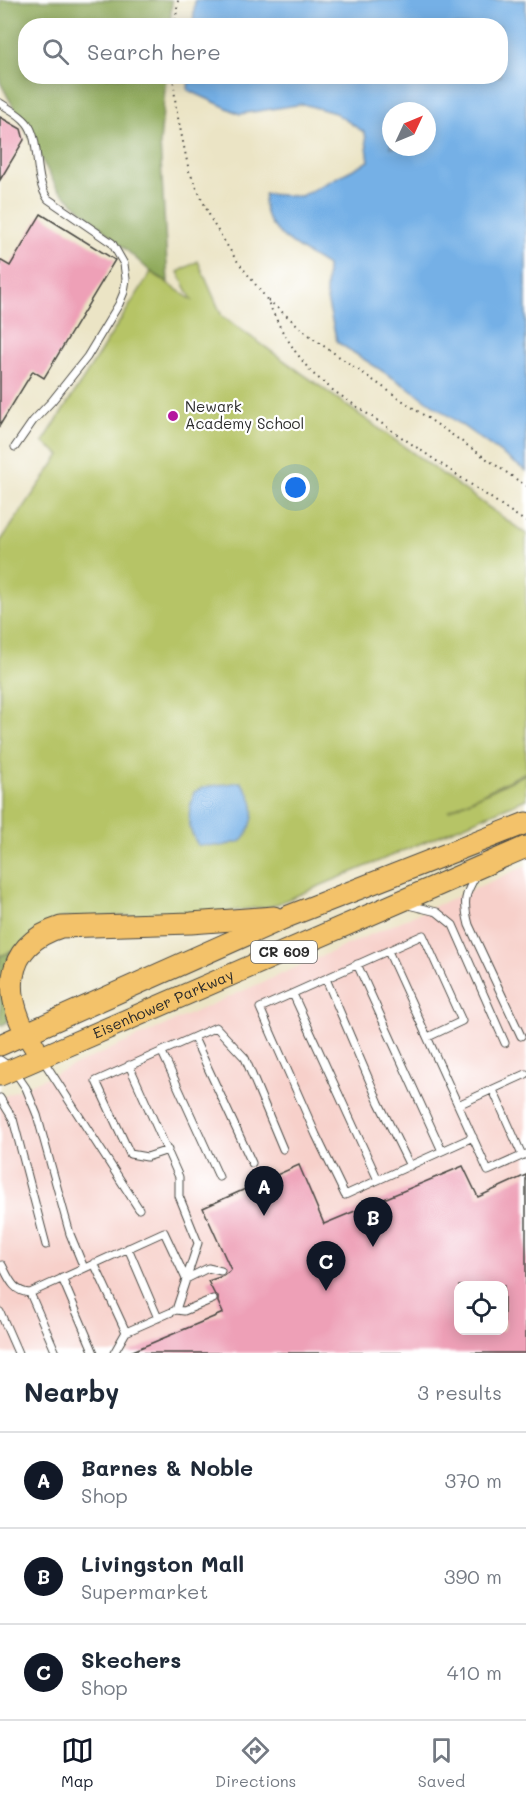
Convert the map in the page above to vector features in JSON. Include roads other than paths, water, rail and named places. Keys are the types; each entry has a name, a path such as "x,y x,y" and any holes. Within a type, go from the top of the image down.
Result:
{"main road":[{"name":"Eisenhower Parkway","path":"0,1046 289,916 526,823"},
{"name":"Eisenhower Parkway","path":"4,1068 42,1057 526,847"},
{"path":"42,1057 26,1034 14,1005 12,980 20,956 28,946 48,931 61,927 202,923 289,916"}],"lane":[{"path":"0,103 28,124 40,182 48,199 112,243 124,264 126,279 122,298 87,357 33,421 15,447"},
{"path":"483,866 470,886 464,906 469,925 521,1036"},
{"path":"397,903 437,912 453,925 505,1043"},
{"path":"428,1037 462,1021 423,935 260,1008 345,1195 473,1137"},
{"path":"388,951 488,1171 524,1154 493,1090"},
{"path":"357,964 442,1151"},
{"path":"326,979 379,1103 411,1166"},
{"path":"293,993 378,1180"},
{"path":"168,1150 147,1157 130,1154 96,1081 216,1027 245,1058 283,1149"},
{"path":"194,1038 252,1163"},
{"path":"162,1052 219,1177"},
{"path":"42,1057 139,1209"},
{"path":"129,1065 179,1177 179,1196 198,1243 176,1310"},
{"path":"4,1068 26,1088 70,1234 84,1268"},
{"path":"458,1105 526,1074"},
{"path":"0,1098 13,1119 46,1245"},
{"path":"2,1265 13,1287 30,1293 164,1232 186,1279"},
{"path":"128,1248 158,1318"},
{"path":"94,1263 126,1332"},
{"path":"186,1279 208,1268 221,1271"},
{"path":"62,1278 94,1353"},
{"path":"30,1293 56,1353"},
{"path":"114,1353 126,1332 176,1310 184,1311 213,1299"},
{"path":"0,1312 18,1353"}],"water":[{"path":"195,0 526,0 526,471 415,392 337,342 326,295 327,266 284,238 268,218 264,207 265,194 301,196 369,161 365,133 335,113 303,104 240,114 188,90 188,84 508,84 508,18 194,18"},
{"path":"241,782 247,789 253,804 251,826 242,841 222,846 198,845 191,832 189,819 194,792 204,787"}],"place":[{"name":"Newark Academy School","path":"173,416"},
{"name":"Barnes & Noble","path":"264,1216"},
{"name":"Livingston Mall","path":"373,1247"},
{"name":"Skechers","path":"326,1291"}]}
